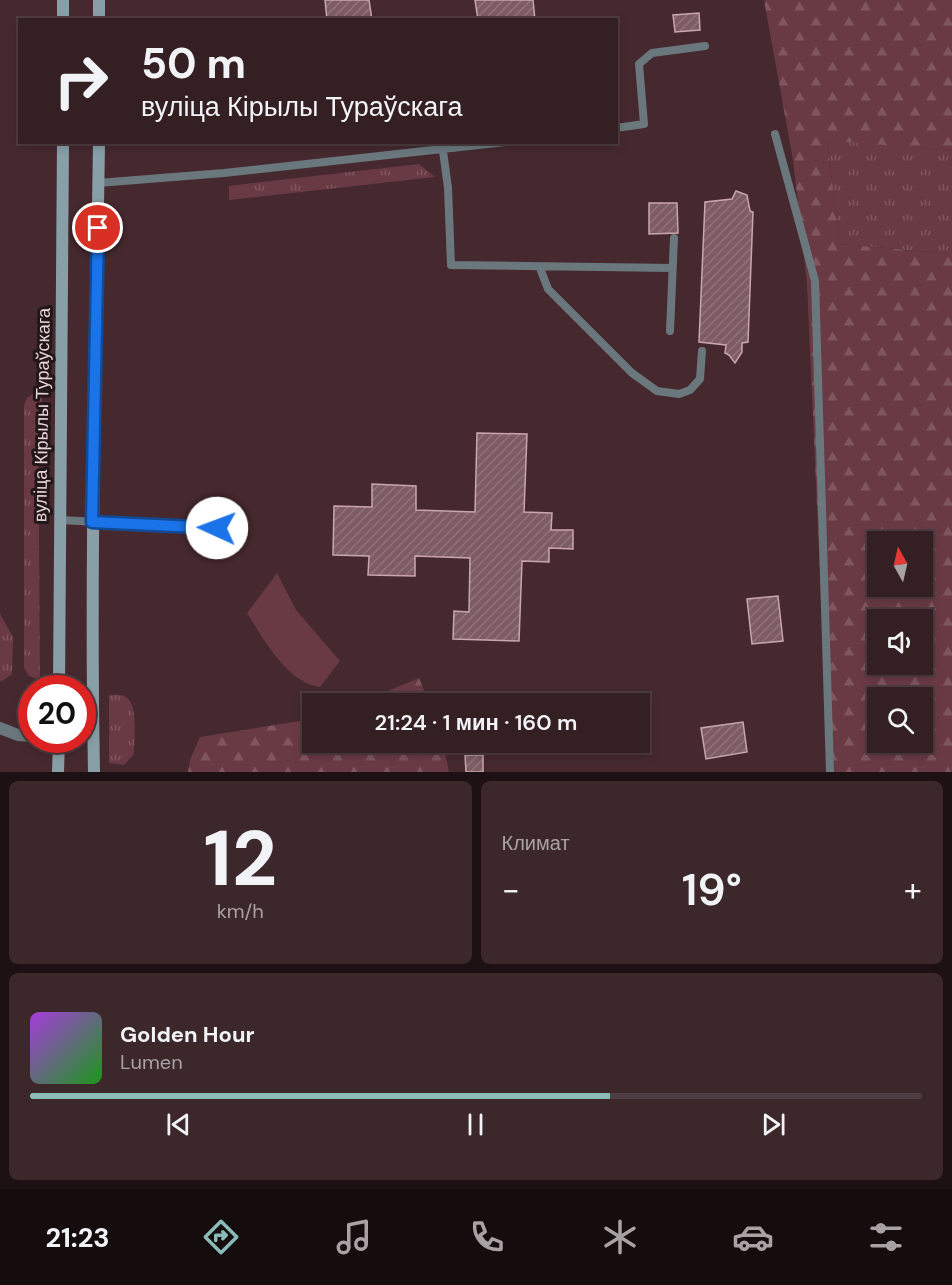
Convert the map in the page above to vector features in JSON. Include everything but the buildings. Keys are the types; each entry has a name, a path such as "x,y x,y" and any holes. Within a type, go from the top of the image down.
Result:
{"main road":[{"path":"63,0 63,18"},
{"path":"99,0 99,18"},
{"name":"вуліца Кірылы Тураўскага","path":"59,675 63,144"},
{"path":"89,675 99,144"},
{"path":"58,772 59,753"},
{"path":"91,753 94,772"}],"street":[{"path":"0,728 18,735"}],"lane":[{"path":"618,128 644,124 639,64 652,53 705,46"},
{"path":"774,134 815,281 830,772"},
{"path":"98,183 235,172 492,144"},
{"path":"443,151 448,188 451,265 672,268"},
{"path":"670,331 674,238"},
{"path":"540,268 548,289 632,373 657,391 679,394 690,390 700,379 702,351"},
{"path":"59,520 217,528"}],"green space":[{"path":"764,0 952,0 952,151 827,140 840,244 952,254 952,772 829,772 807,283 793,160"},
{"path":"827,139 952,151 952,254 840,244"},
{"path":"419,164 435,177 229,200 229,186"},
{"path":"34,393 42,393 42,402 38,406 40,675 28,675 24,668 24,405 27,398"},
{"path":"277,573 296,610 340,661 320,687 308,684 297,677 277,658 247,613"},
{"path":"0,614 13,637 12,674 2,681 0,681"},
{"path":"419,678 425,693 383,693"},
{"path":"109,695 122,695 129,699 134,713 134,754 124,765 109,763"},
{"path":"302,721 302,753 445,753 449,772 188,772 190,760 200,737"}],"route":[{"path":"98,228 92,522 217,528"}]}
